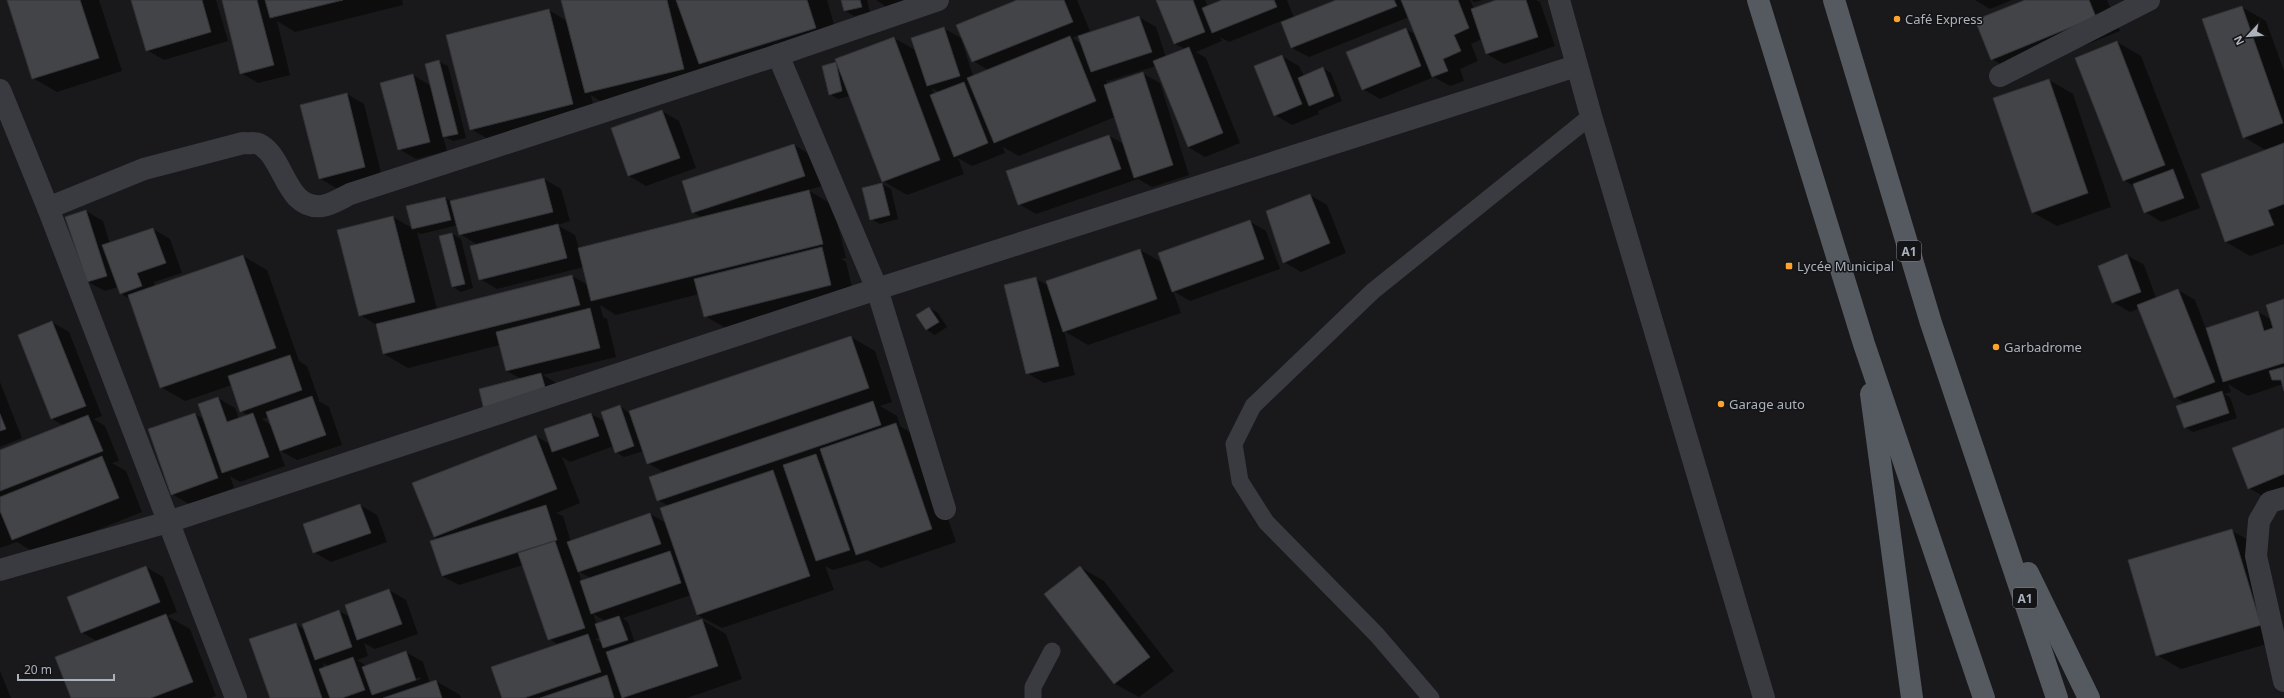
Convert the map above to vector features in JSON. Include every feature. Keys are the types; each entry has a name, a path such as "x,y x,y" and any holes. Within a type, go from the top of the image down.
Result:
{"main road":[{"path":"1758,0 1864,344 1984,698"},
{"name":"A1","path":"1834,0 1931,323 1992,499 2057,698"},
{"path":"1864,344 1912,698"},
{"path":"1992,499 2090,698"}],"street":[{"path":"48,208 144,169 243,144 258,144 268,151 294,194 305,204 322,206 358,192 778,55 938,0"},
{"path":"1559,0 1576,66 1764,698"},
{"path":"2000,76 2149,0"},
{"path":"778,55 877,289 945,509"},
{"path":"0,570 168,522 877,289 1576,66"},
{"path":"0,90 48,208 236,698"},
{"path":"2284,498 2270,502 2259,521 2256,556 2284,681"}],"lane":[{"path":"1431,698 1377,635 1266,522 1240,481 1234,444 1253,406 1373,291 1591,116"},
{"path":"1033,698 1033,687 1052,651"}],"building":[{"path":"7,0 80,0 99,58 32,79"},
{"path":"131,0 202,0 211,32 146,51"},
{"path":"222,0 257,0 274,65 240,74"},
{"path":"265,0 343,0 270,18"},
{"path":"561,0 667,0 684,69 585,93"},
{"path":"676,0 807,0 816,28 699,64"},
{"path":"841,0 860,0 862,7 844,11"},
{"path":"1017,0 1064,0 1073,22 972,62 956,25"},
{"path":"1156,0 1193,0 1205,32 1174,44"},
{"path":"1222,0 1274,0 1277,7 1212,33 1202,8"},
{"path":"1336,0 1394,0 1397,6 1291,48 1281,22"},
{"path":"1401,0 1458,0 1469,28 1454,35 1461,51 1443,59 1448,71 1432,77"},
{"path":"1496,0 1526,0 1538,37 1486,54 1471,9"},
{"path":"2025,0 2089,0 2096,17 1991,60 1975,20"},
{"path":"2242,6 2283,123 2243,138 2202,19"},
{"path":"549,9 573,104 470,130 446,35"},
{"path":"1139,16 1152,52 1091,72 1078,36"},
{"path":"944,27 960,76 927,86 911,38"},
{"path":"1406,28 1421,66 1362,90 1346,52"},
{"path":"1070,36 1096,101 994,143 967,78"},
{"path":"894,37 940,160 882,182 835,59"},
{"path":"2117,41 2165,165 2123,181 2075,58"},
{"path":"1189,47 1223,133 1188,147 1153,61"},
{"path":"1282,55 1302,104 1274,116 1254,66"},
{"path":"439,60 458,134 443,137 425,64"},
{"path":"836,62 842,91 829,95 822,66"},
{"path":"1323,67 1334,96 1309,106 1298,78"},
{"path":"1143,72 1173,165 1134,178 1104,85"},
{"path":"413,74 430,142 398,150 380,83"},
{"path":"2049,79 2088,193 2032,213 1993,98"},
{"path":"964,82 988,143 954,157 930,95"},
{"path":"347,93 365,167 319,179 300,105"},
{"path":"662,110 680,158 628,176 611,128"},
{"path":"1109,135 1121,169 1018,205 1006,171"},
{"path":"2284,143 2284,204 2268,210 2274,225 2225,242 2201,174"},
{"path":"794,144 805,176 692,213 682,181"},
{"path":"2173,169 2184,198 2144,213 2133,184"},
{"path":"544,178 553,212 459,235 450,201"},
{"path":"882,183 890,215 870,220 862,188"},
{"path":"809,190 823,244 591,301 578,248"},
{"path":"1310,194 1330,243 1283,263 1266,211"},
{"path":"445,197 451,220 412,229 406,206"},
{"path":"86,210 107,276 87,282 65,217"},
{"path":"393,216 415,302 359,316 337,230"},
{"path":"1250,220 1264,259 1172,292 1158,253"},
{"path":"558,224 567,258 479,280 470,246"},
{"path":"153,228 166,263 137,273 142,286 120,294 102,245"},
{"path":"452,233 465,284 452,287 439,236"},
{"path":"822,247 831,285 704,317 694,279"},
{"path":"1140,249 1157,299 1063,332 1046,281"},
{"path":"2127,254 2141,292 2112,303 2098,266"},
{"path":"243,255 276,348 160,388 128,295"},
{"path":"572,275 580,305 383,354 376,324"},
{"path":"1036,277 1059,366 1026,374 1004,285"},
{"path":"2178,289 2215,382 2174,398 2137,305"},
{"path":"2284,299 2284,363 2223,382 2206,328 2258,311 2264,331 2273,328 2266,305"},
{"path":"929,307 939,322 926,330 916,315"},
{"path":"590,308 600,348 506,371 496,332"},
{"path":"52,321 86,406 51,419 18,335"},
{"path":"851,336 869,388 647,464 629,411"},
{"path":"290,355 302,390 240,412 228,376"},
{"path":"2284,367 2284,391 2281,380 2272,380 2269,371"},
{"path":"541,373 547,394 484,410 479,389"},
{"path":"2222,391 2229,413 2184,428 2176,406"},
{"path":"312,396 326,435 280,451 266,412"},
{"path":"218,397 227,422 253,413 269,457 222,473 198,404"},
{"path":"873,401 881,425 657,501 649,477"},
{"path":"620,405 634,446 615,453 601,412"},
{"path":"195,413 218,478 171,495 148,429"},
{"path":"591,413 599,436 552,452 544,429"},
{"path":"0,414 6,429 0,431"},
{"path":"88,415 103,451 0,491 0,450"},
{"path":"896,423 932,529 856,555 820,449"},
{"path":"2284,428 2284,474 2248,489 2232,448"},
{"path":"536,435 557,489 434,537 412,483"},
{"path":"816,454 850,550 816,561 783,465"},
{"path":"102,456 119,498 12,540 0,511 0,497"},
{"path":"773,470 810,576 697,615 660,508"},
{"path":"360,504 371,533 313,553 303,524"},
{"path":"546,505 557,540 442,576 430,541"},
{"path":"650,513 661,544 578,572 567,542"},
{"path":"2232,529 2261,625 2156,656 2128,560"},
{"path":"555,541 585,628 548,640 518,553"},
{"path":"670,551 681,583 591,614 580,581"},
{"path":"146,566 160,602 81,633 67,597"},
{"path":"1080,566 1150,657 1114,684 1044,594"},
{"path":"389,589 402,624 357,640 345,605"},
{"path":"339,610 352,647 315,660 302,624"},
{"path":"166,614 193,682 151,698 71,698 55,657"},
{"path":"619,616 628,640 603,648 595,624"},
{"path":"702,619 718,666 622,698 606,652"},
{"path":"296,623 322,698 270,698 249,639"},
{"path":"588,634 601,672 524,698 502,698 491,667"},
{"path":"406,651 416,680 372,695 362,667"},
{"path":"353,657 365,690 342,698 330,698 319,669"},
{"path":"607,675 614,698 540,698"},
{"path":"436,680 442,698 383,698"}],"place":[{"name":"Café Express","path":"1897,19"},
{"name":"Lycée Municipal","path":"1789,266"},
{"name":"Garbadrome","path":"1996,347"},
{"name":"Garage auto","path":"1721,404"}]}
